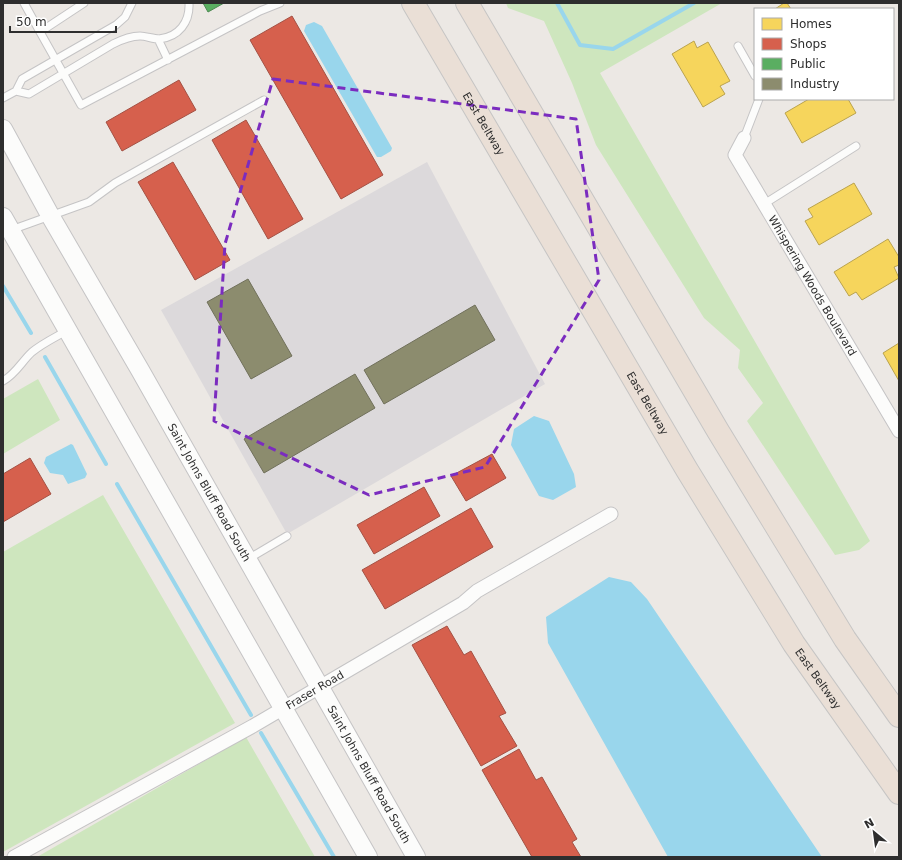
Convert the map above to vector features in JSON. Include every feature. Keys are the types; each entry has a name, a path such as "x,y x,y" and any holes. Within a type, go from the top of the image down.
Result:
{"highway":[{"name":"East Beltway","path":"413,3 687,470 794,644 899,793"},
{"path":"467,3 722,438 845,639 899,716"}],"main road":[{"name":"Saint Johns Bluff Road South","path":"3,129 50,217 140,370 416,857"},
{"path":"5,226 68,330 368,857"}],"street":[{"name":"Whispering Woods Boulevard","path":"744,138 735,154 899,431"},
{"name":"Fraser Road","path":"14,857 253,726 463,603 477,591 509,572 611,514"}],"lane":[{"path":"24,3 81,105 260,11 280,3"},
{"path":"40,32 84,3"},
{"path":"3,98 16,91 22,79 116,25 125,17 132,3"},
{"path":"16,91 29,94 113,44 126,39 139,36 158,39 172,35 182,28 187,21 189,3"},
{"path":"158,39 168,60"},
{"path":"738,46 754,74"},
{"path":"5,226 50,217 89,202 115,183 264,100"},
{"path":"744,138 759,100"},
{"path":"764,204 856,146"},
{"path":"3,381 22,365 31,353 43,344 68,330"},
{"path":"247,560 287,536"}],"highlighted area":[{"path":"273,79 454,101 576,119 599,280 485,467 369,495 214,421 225,244"}],"shaded area":[{"path":"427,162 545,384 287,534 161,310"}],"green space":[{"path":"506,3 722,3 600,73 870,541 859,550 835,555 747,421 763,403 738,368 740,350 704,318 596,145 572,83 544,21 508,8"},
{"path":"38,379 60,420 3,454 3,399"},
{"path":"103,495 235,723 3,852 3,552"},
{"path":"246,737 315,857 37,857"}],"water":[{"path":"314,22 322,26 392,148 391,151 381,157 377,157 304,31 306,25"},
{"path":"534,416 549,421 574,474 576,487 553,500 539,496 511,445 514,429"},
{"path":"71,444 73,445 87,474 85,478 68,484 63,475 50,473 44,463 46,457"},
{"path":"609,577 631,582 647,599 822,857 668,857 548,643 546,617"}],"building: Homes":[{"path":"784,3 787,3 790,8 776,8"},
{"path":"694,41 697,48 708,42 730,81 720,86 725,94 703,107 672,54"},
{"path":"807,100 849,100 856,113 802,143 785,113"},
{"path":"854,183 872,214 819,245 805,221 813,217 808,209"},
{"path":"888,239 899,257 899,265 894,267 899,278 862,300 856,292 849,296 834,272"},
{"path":"899,343 899,381 883,353"}],"building: Shops":[{"path":"292,16 383,175 341,199 250,40"},
{"path":"179,80 196,110 122,151 106,122"},
{"path":"246,120 303,219 268,239 212,140"},
{"path":"173,162 230,260 195,280 138,182"},
{"path":"492,454 506,478 466,501 451,476"},
{"path":"30,458 51,494 3,522 3,474"},
{"path":"424,487 440,516 374,554 357,525"},
{"path":"471,508 493,547 385,609 362,570"},
{"path":"447,626 464,655 471,651 506,713 499,716 517,746 481,766 412,645"},
{"path":"519,749 536,780 542,777 577,839 572,842 581,857 532,857 482,770"}],"building: Public":[{"path":"203,3 224,3 208,12"}],"building: Industry":[{"path":"248,279 292,356 251,379 207,302"},
{"path":"475,305 495,340 384,404 364,370"},
{"path":"355,374 375,408 264,473 244,439"}],"waterway":[{"path":"557,3 580,45 613,49 694,3"},
{"path":"3,286 31,333"},
{"path":"45,357 106,464"},
{"path":"117,484 251,715"},
{"path":"261,733 334,857"}]}
